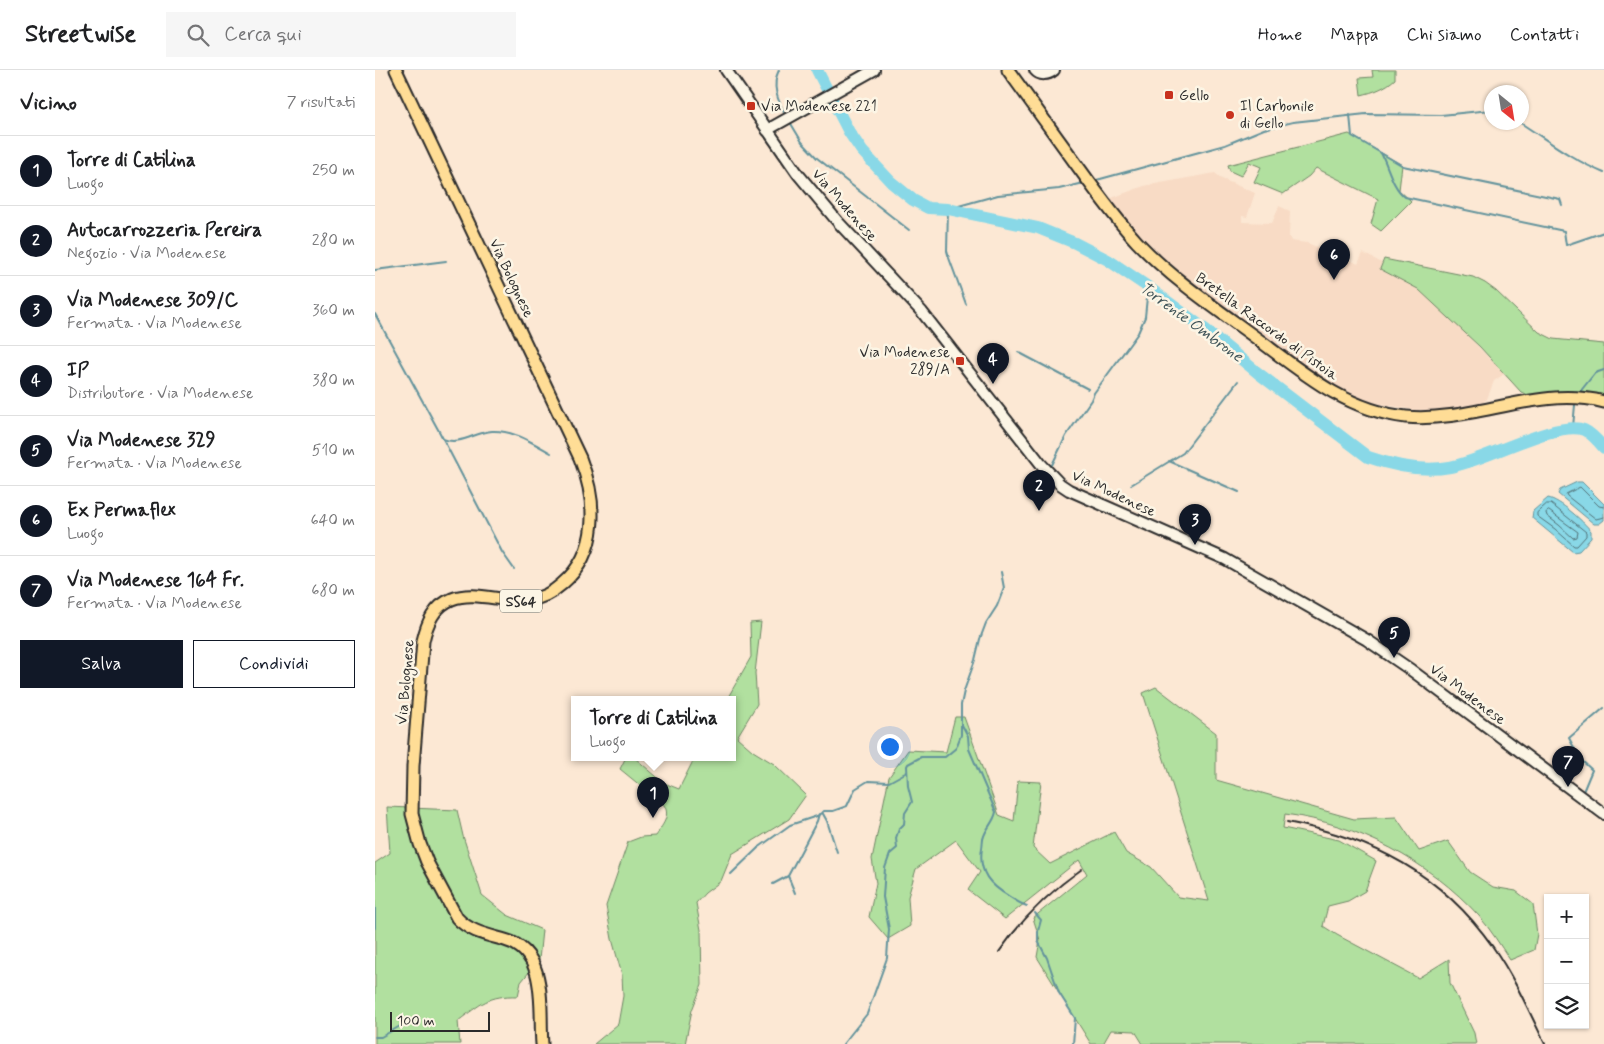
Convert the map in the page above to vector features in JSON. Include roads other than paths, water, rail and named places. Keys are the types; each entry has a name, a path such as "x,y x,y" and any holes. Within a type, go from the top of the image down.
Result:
{"main road":[{"name":"Via Bolognese","path":"396,70 580,458 591,494 593,519 589,542 585,555 578,567 565,581 549,594 527,600 473,596 462,596 453,599 438,609 432,616 423,641 411,800 416,832 427,862 457,918 476,932 509,941 524,952 534,965 540,993 542,1044"},
{"name":"Bretella Raccordo di Pistoia","path":"1008,70 1102,200 1137,242 1167,271 1313,380 1338,396 1359,405 1390,414 1425,417 1453,415 1560,397 1604,402"}],"street":[{"name":"Via Modenese","path":"725,70 798,174 838,222 922,312 1041,464 1060,484 1069,490 1225,558 1367,640 1411,670 1604,814"},
{"path":"767,130 874,70"},
{"path":"1032,70 1045,74 1054,70"}],"water":[{"path":"1577,482 1582,482 1604,504 1604,520 1599,524 1594,524 1558,494 1560,490"},
{"path":"1548,498 1565,507 1591,531 1591,538 1579,551 1573,552 1532,518 1533,511"}],"waterway":[{"path":"779,70 776,88 778,99 786,116"},
{"name":"Torrente Ombrone","path":"817,70 849,132 862,151 891,182 913,200 928,208 948,209 1038,228 1075,243 1108,260 1206,330 1258,373 1368,457 1409,467 1429,469 1450,467 1481,458 1519,442 1557,430 1572,428 1587,431 1604,448"},
{"path":"1093,181 1225,145 1264,129 1293,122 1366,114 1441,115 1484,111"},
{"path":"1350,115 1352,136 1403,166 1560,199 1562,205"},
{"path":"790,122 802,142 817,158 909,230"},
{"path":"1529,129 1571,156 1604,173"},
{"path":"1381,153 1394,183 1405,197 1564,231 1566,245 1604,232"},
{"path":"966,304 947,251 948,209 998,195 1059,189 1084,183"},
{"path":"375,270 446,261"},
{"path":"1051,467 1066,436 1094,393 1138,333 1145,317 1148,287"},
{"path":"375,314 502,552 514,569"},
{"path":"1018,352 1088,389"},
{"path":"1579,393 1595,373 1604,370"},
{"path":"1131,485 1183,453 1238,381"},
{"path":"1573,427 1575,405"},
{"path":"443,439 455,441 486,432 500,431 523,438 551,453"},
{"path":"1169,461 1239,492"},
{"path":"843,1044 867,1014 887,958 889,929 883,897 885,868 890,854 897,848 896,838 899,829 904,824 905,813 912,802 908,786 907,766 921,757 945,757 956,748 961,735 961,705 964,691 986,623 997,606 1004,588 1001,572"},
{"path":"1582,794 1592,770 1580,759 1569,738 1604,708"},
{"path":"962,725 968,736 969,749 996,812 983,839 981,857 984,871 991,883 997,888 1027,906"},
{"path":"731,874 758,848 790,825 817,816 824,811 833,811 847,806 855,789 868,781 889,782 907,772"},
{"path":"822,812 827,821 837,852"},
{"path":"773,884 788,876 819,814"},
{"path":"788,876 795,893"},
{"path":"375,906 375,928"},
{"path":"1035,913 1041,920 1038,941 1047,958 1059,993 1075,1018 1073,1044"},
{"path":"375,1037 381,1037 416,1017"}],"railway":[{"path":"1287,822 1348,838 1376,849 1403,863 1451,899 1473,921 1501,958 1545,1044"},
{"path":"999,952 1017,928 1037,907 1058,887 1082,869"}],"place":[{"name":"Gello","path":"1169,95"},
{"name":"Via Modenese 221","path":"751,106"},
{"name":"Il Carbonile di Gello","path":"1230,115"},
{"name":"Ex Permaflex","path":"1334,280"},
{"name":"Via Modenese 289/A","path":"960,361"},
{"name":"IP","path":"993,384"},
{"name":"Autocarrozzeria Pereira","path":"1039,511"},
{"name":"Via Modenese 309/C","path":"1195,545"},
{"name":"Via Modenese 329","path":"1394,658"},
{"name":"Via Modenese 164 Fr.","path":"1568,787"},
{"name":"Torre di Catilina","path":"653,818"}]}
